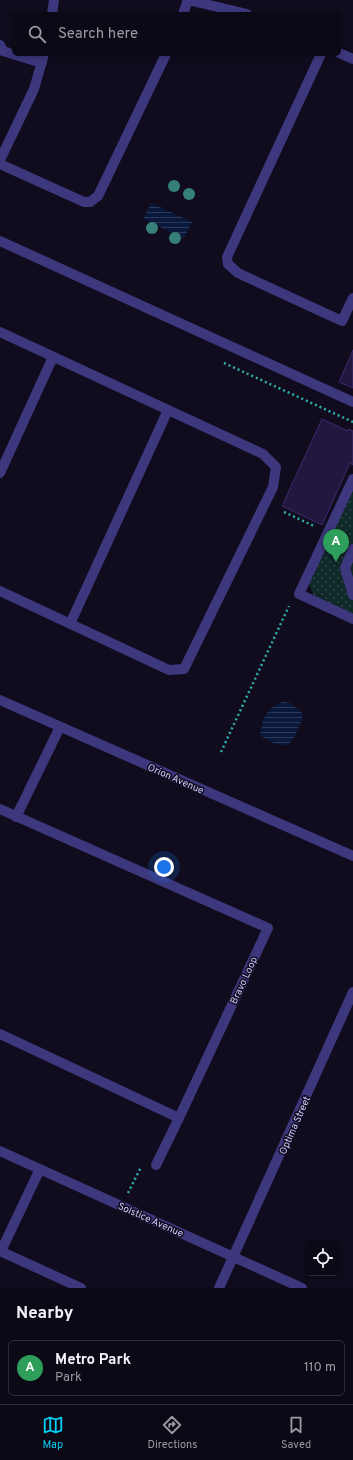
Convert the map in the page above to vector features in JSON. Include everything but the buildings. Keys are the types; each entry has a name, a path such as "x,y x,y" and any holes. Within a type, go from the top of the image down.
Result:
{"street":[{"path":"52,12 54,0"},
{"path":"184,12 188,0 239,12"},
{"path":"1,50 12,52"},
{"path":"341,54 353,59"},
{"path":"0,160 34,89 43,59 29,56"},
{"path":"0,164 84,202 90,202 98,196 165,56"},
{"path":"320,56 227,257 228,264 238,273 342,321 353,298"},
{"path":"0,241 353,402"},
{"path":"0,332 263,454 276,467 273,487 184,669 169,670 0,591"},
{"path":"0,473 53,357"},
{"path":"70,624 168,410"},
{"path":"353,479 299,594 353,619"},
{"path":"353,549 344,568 353,594"},
{"name":"Orion Avenue","path":"0,700 353,856"},
{"path":"16,817 60,726"},
{"name":"Bravo Loop","path":"0,809 268,928 179,1118"},
{"name":"Optima Street","path":"219,1288 353,992"},
{"path":"0,1034 179,1118 156,1165"},
{"name":"Solstice Avenue","path":"0,1151 302,1288"},
{"path":"40,1169 1,1251 81,1288"}],"path":[{"path":"284,512 328,533"},
{"path":"221,752 291,602"}],"green space":[{"path":"353,489 353,614 314,596 309,584"}],"water":[{"path":"151,203 192,222 184,238 143,219"},
{"path":"282,702 291,703 303,714 292,741 288,744 280,745 267,740 260,735 266,714"}],"place":[{"name":"Metro Park","path":"336,562"}]}
